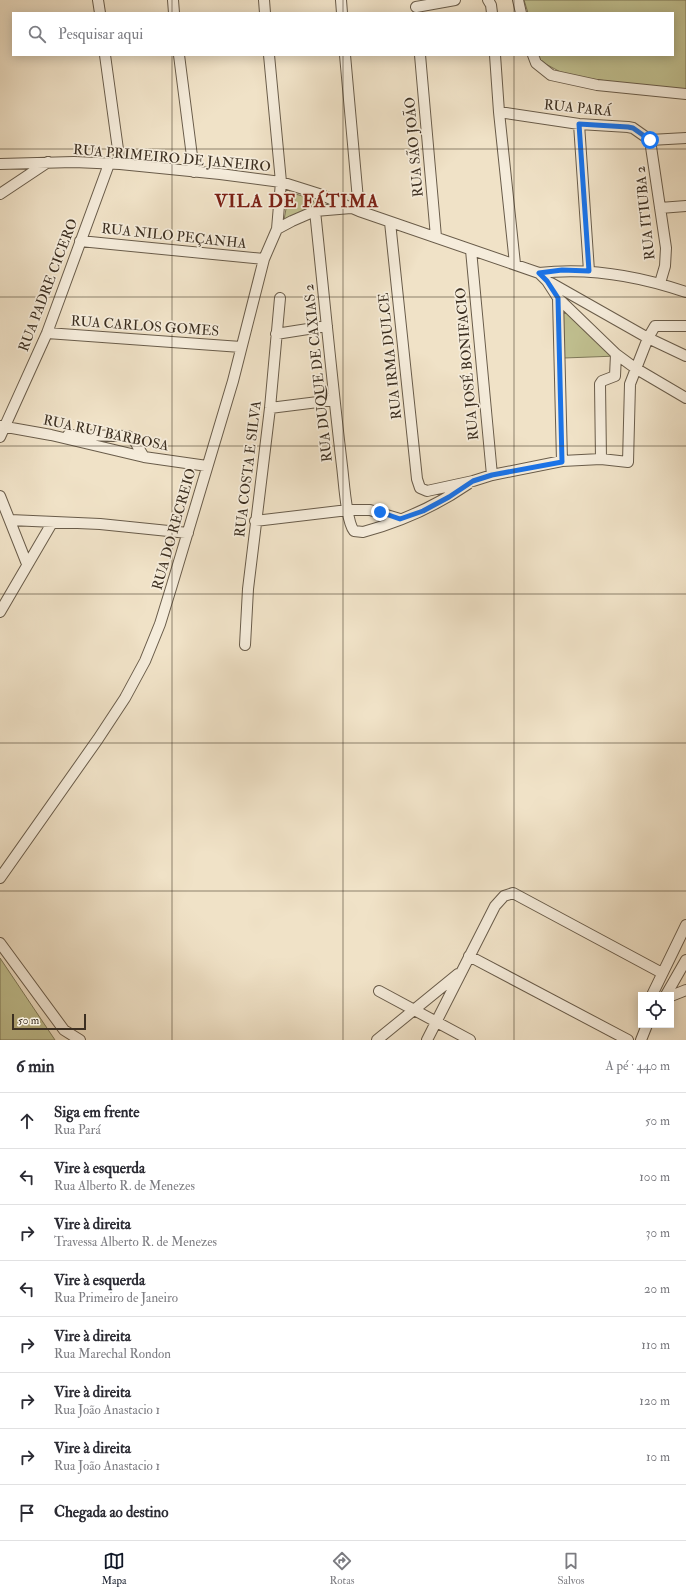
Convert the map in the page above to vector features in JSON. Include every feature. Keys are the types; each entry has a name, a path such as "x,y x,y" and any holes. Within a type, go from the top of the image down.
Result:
{"street":[{"path":"98,0 100,12"},
{"path":"173,0 174,12"},
{"path":"264,0 265,12"},
{"path":"340,0 342,12"},
{"path":"416,7 455,0"},
{"path":"518,0 521,12"},
{"path":"106,56 120,164"},
{"path":"180,56 194,172"},
{"name":"RUA DO RECREIO","path":"0,878 126,698 145,661 160,624 233,381 264,260 277,229 280,182 269,56"},
{"path":"277,229 315,212 355,209 345,56"},
{"name":"RUA SÃO JOÃO","path":"420,56 436,237"},
{"path":"495,56 499,112 515,264"},
{"path":"532,56 536,63 550,75 597,85 686,94"},
{"name":"RUA PARÁ","path":"499,112 579,124 628,127 633,128 650,140"},
{"path":"579,124 589,271"},
{"path":"650,140 686,138"},
{"name":"RUA ITIUBA 2","path":"650,140 666,253 665,266 660,283"},
{"path":"0,202 2,193 48,162"},
{"name":"RUA PRIMEIRO DE JANEIRO","path":"0,164 48,162 120,164 280,182 319,194 390,222 539,273 547,281 558,298 616,354 635,368 686,398"},
{"name":"RUA PADRE CICERO","path":"0,437 2,427 47,333 109,164"},
{"path":"660,208 686,206"},
{"name":"RUA DUQUE DE CAXIAS 2","path":"315,212 334,400 348,510 352,528 354,531 369,530 400,519"},
{"name":"RUA IRMA DULCE","path":"390,222 417,479 420,488 427,491 473,481"},
{"name":"RUA NILO PEÇANHA","path":"80,241 264,260"},
{"name":"RUA JOSÉ BONIFACIO","path":"471,250 492,475"},
{"path":"539,273 562,270 589,271 660,283 686,292"},
{"path":"547,281 648,338 686,356"},
{"name":"RUA COSTA E SILVA","path":"245,645 248,589 255,521 270,408 280,298"},
{"path":"558,298 562,462"},
{"path":"276,334 327,326"},
{"path":"255,521 348,510 370,510 400,519 449,497 473,481 492,475 562,462 601,459 628,462 629,389 635,368 655,326 686,326"},
{"name":"RUA CARLOS GOMES","path":"47,333 241,347"},
{"path":"601,459 600,384 602,381 615,375 616,354"},
{"path":"270,408 334,400"},
{"name":"RUA RUI BARBOSA","path":"2,427 51,435 144,457 207,466"},
{"path":"51,435 128,436 134,440 144,457"},
{"path":"0,496 27,564"},
{"path":"10,520 100,524 188,532"},
{"path":"0,612 52,523"},
{"path":"427,1040 494,906 504,896 513,893 662,972"},
{"path":"653,992 686,925"},
{"path":"0,943 64,1030 80,1040"},
{"path":"469,956 628,1040"},
{"path":"668,992 686,960"},
{"path":"377,1040 461,972"},
{"path":"674,995 686,990"},
{"path":"378,991 470,1040"},
{"path":"641,1040 646,1028"}],"green space":[{"path":"524,0 686,0 686,91 568,76 540,61 538,56 674,56 674,12 528,12"},
{"path":"289,192 312,199 315,204 315,208 284,220"},
{"path":"568,313 617,356 564,358 562,314"},
{"path":"0,958 55,1040 0,1040"}],"district":[{"name":"VILA DE FÁTIMA","path":"297,201"}],"route":[{"path":"380,512 400,519 423,511 449,497 473,481 492,475 562,462 558,298 547,281 539,273 562,270 589,271 579,124 631,127 650,140"}]}
